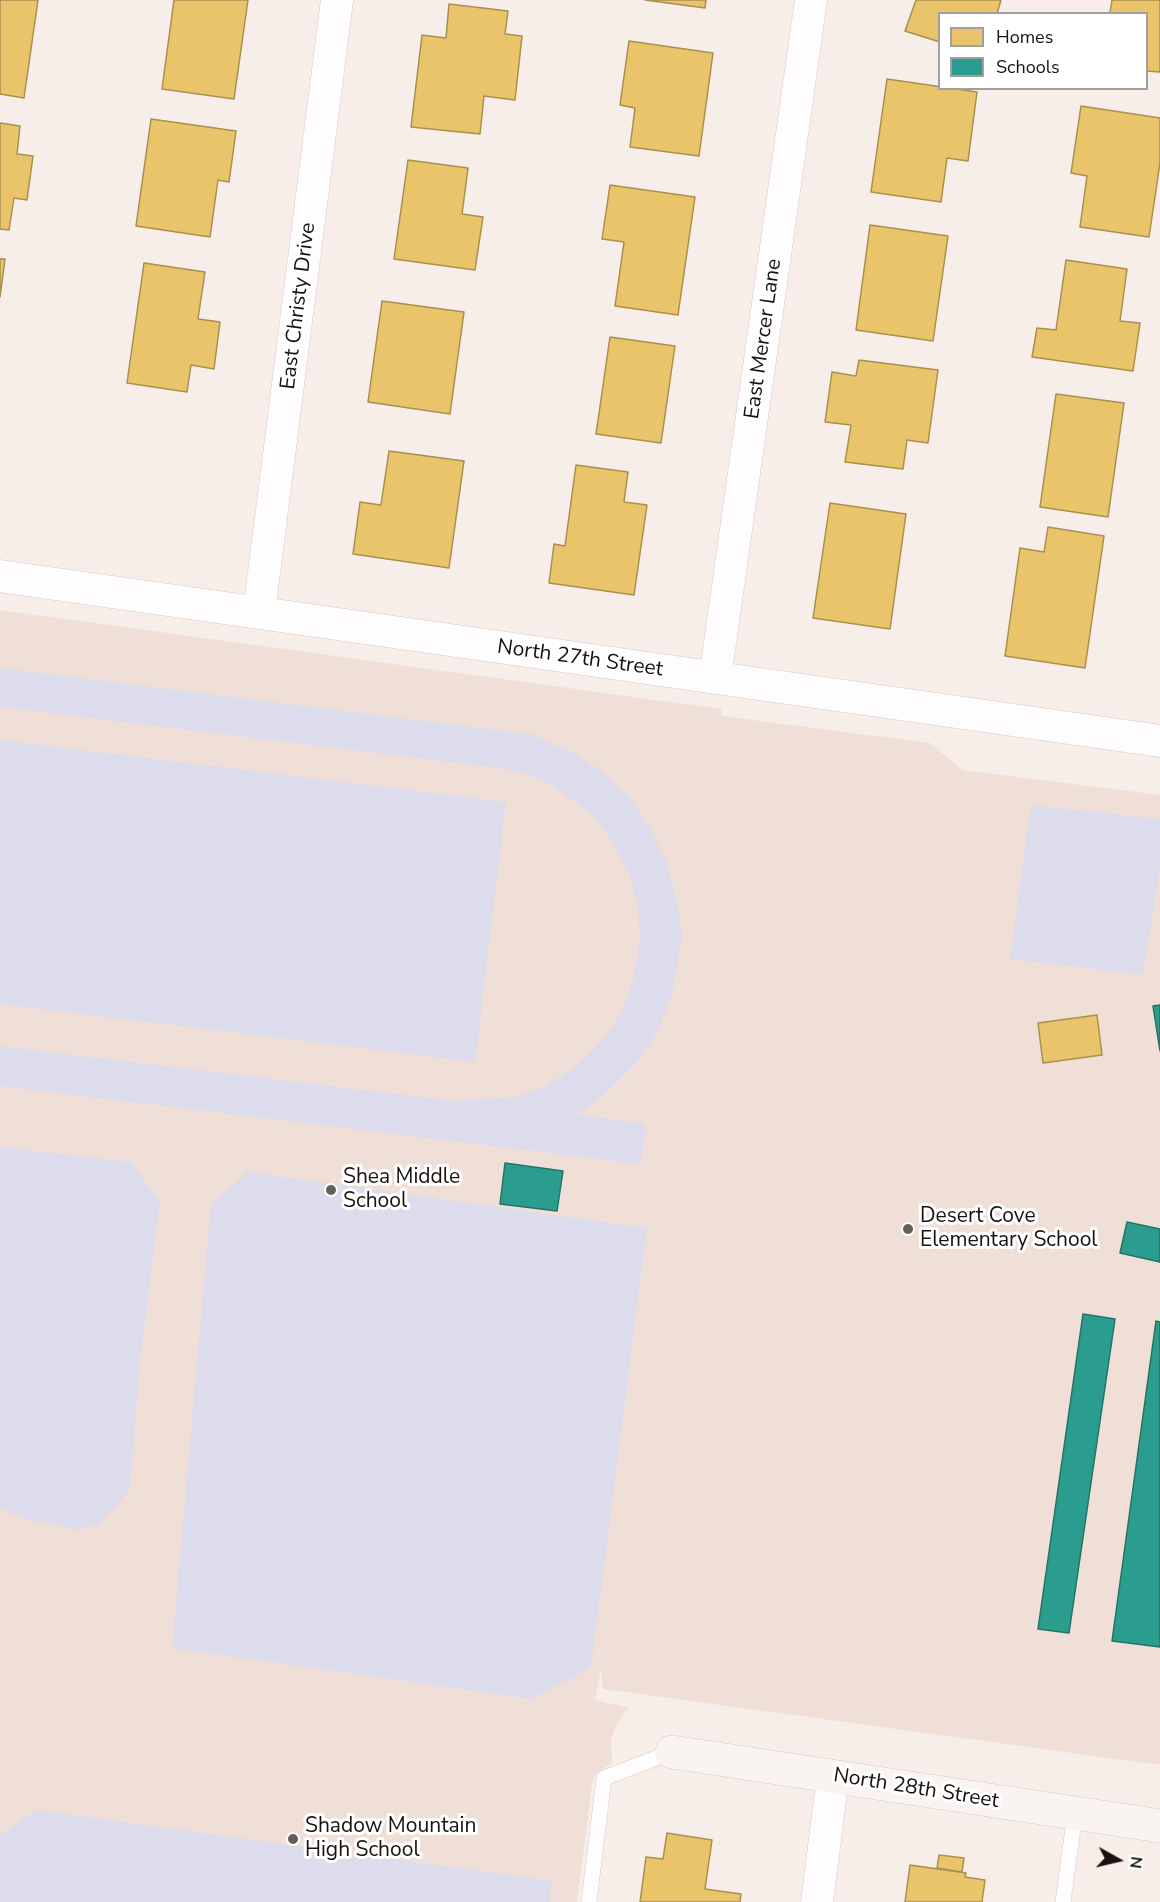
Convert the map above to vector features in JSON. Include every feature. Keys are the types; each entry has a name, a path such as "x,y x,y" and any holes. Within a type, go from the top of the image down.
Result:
{"street":[{"name":"East Christy Drive","path":"260,612 337,0"},
{"name":"East Mercer Lane","path":"715,678 811,0"},
{"name":"North 27th Street","path":"0,576 1160,741"},
{"name":"North 28th Street","path":"672,1752 1160,1826"},
{"path":"817,1902 833,1776"}],"lane":[{"path":"590,1902 604,1778 672,1752"},
{"path":"1063,1902 1075,1813"}],"shaded area":[{"path":"0,610 721,709 722,716 930,743 962,770 1160,795 1160,1765 603,1689 601,1668 595,1700 629,1708 616,1725 611,1741 612,1762 593,1777 577,1902 0,1902"},
{"path":"0,668 530,734 570,751 602,771 634,801 667,861 678,905 682,935 672,994 661,1023 641,1058 599,1100 576,1114 646,1124 640,1164 0,1086 0,1046 454,1101 515,1097 545,1086 577,1066 604,1039 621,1013 633,981 640,940 638,904 630,876 612,841 593,816 568,796 542,780 517,771 492,767 0,707"},
{"path":"0,740 506,802 475,1062 0,1004"},
{"path":"1031,805 1160,819 1160,868 1143,975 1010,959"},
{"path":"0,1147 131,1162 160,1201 140,1362 130,1489 101,1523 80,1530 26,1519 0,1509"},
{"path":"248,1172 647,1228 591,1667 531,1699 172,1648 211,1204"},
{"path":"37,1810 552,1881 549,1902 0,1902 0,1835"}],"building: Homes":[{"path":"0,0 38,0 24,98 0,94"},
{"path":"174,0 248,0 234,99 162,89"},
{"path":"645,0 706,0 705,8"},
{"path":"916,0 1001,0 998,12 938,12 938,41 905,31"},
{"path":"1112,0 1160,0 1160,72 1148,71 1148,12 1110,12"},
{"path":"449,4 508,11 505,34 522,36 515,100 484,96 480,134 411,127 422,35 446,38"},
{"path":"629,41 713,53 699,156 630,147 635,108 620,105"},
{"path":"887,79 938,86 938,90 977,92 968,161 947,158 941,202 871,192"},
{"path":"1081,106 1160,118 1160,163 1149,237 1080,227 1087,176 1071,173"},
{"path":"151,119 236,131 229,182 218,180 210,237 136,226"},
{"path":"0,123 20,126 17,154 33,156 27,200 14,198 9,230 0,229"},
{"path":"408,160 468,168 462,214 483,217 475,270 394,259"},
{"path":"610,185 695,197 678,315 615,306 624,242 602,239"},
{"path":"870,225 948,236 933,341 856,330"},
{"path":"0,259 5,259 0,297"},
{"path":"1066,260 1127,269 1120,321 1140,323 1133,371 1032,357 1037,328 1056,330"},
{"path":"144,263 205,272 198,319 220,322 214,369 191,365 187,392 127,383"},
{"path":"382,301 464,312 450,414 368,402"},
{"path":"610,337 675,346 661,443 596,434"},
{"path":"859,360 938,370 928,443 907,440 903,469 845,462 851,425 825,422 832,372 856,376"},
{"path":"1056,394 1124,403 1108,517 1040,507"},
{"path":"389,451 464,461 449,568 353,554 360,502 381,505"},
{"path":"576,465 628,472 624,502 647,505 634,595 549,583 554,544 565,546"},
{"path":"830,503 906,514 890,629 813,618"},
{"path":"1048,527 1104,536 1085,668 1005,656 1020,548 1044,552"},
{"path":"1097,1015 1102,1055 1043,1063 1038,1023"},
{"path":"667,1833 712,1840 705,1889 741,1894 740,1902 640,1902 646,1857 663,1859"},
{"path":"939,1855 964,1858 962,1872 937,1868"},
{"path":"910,1865 966,1873 965,1877 985,1880 982,1902 905,1902"}],"building: Schools":[{"path":"1160,1005 1160,1051 1153,1006"},
{"path":"505,1163 563,1171 557,1211 500,1204"},
{"path":"1127,1222 1160,1229 1160,1262 1120,1253"},
{"path":"1083,1314 1115,1319 1069,1633 1038,1629"},
{"path":"1156,1321 1160,1322 1160,1647 1112,1641"}],"place":[{"name":"Shea Middle School","path":"331,1190"},
{"name":"Desert Cove Elementary School","path":"908,1229"},
{"name":"Shadow Mountain High School","path":"293,1839"}]}
